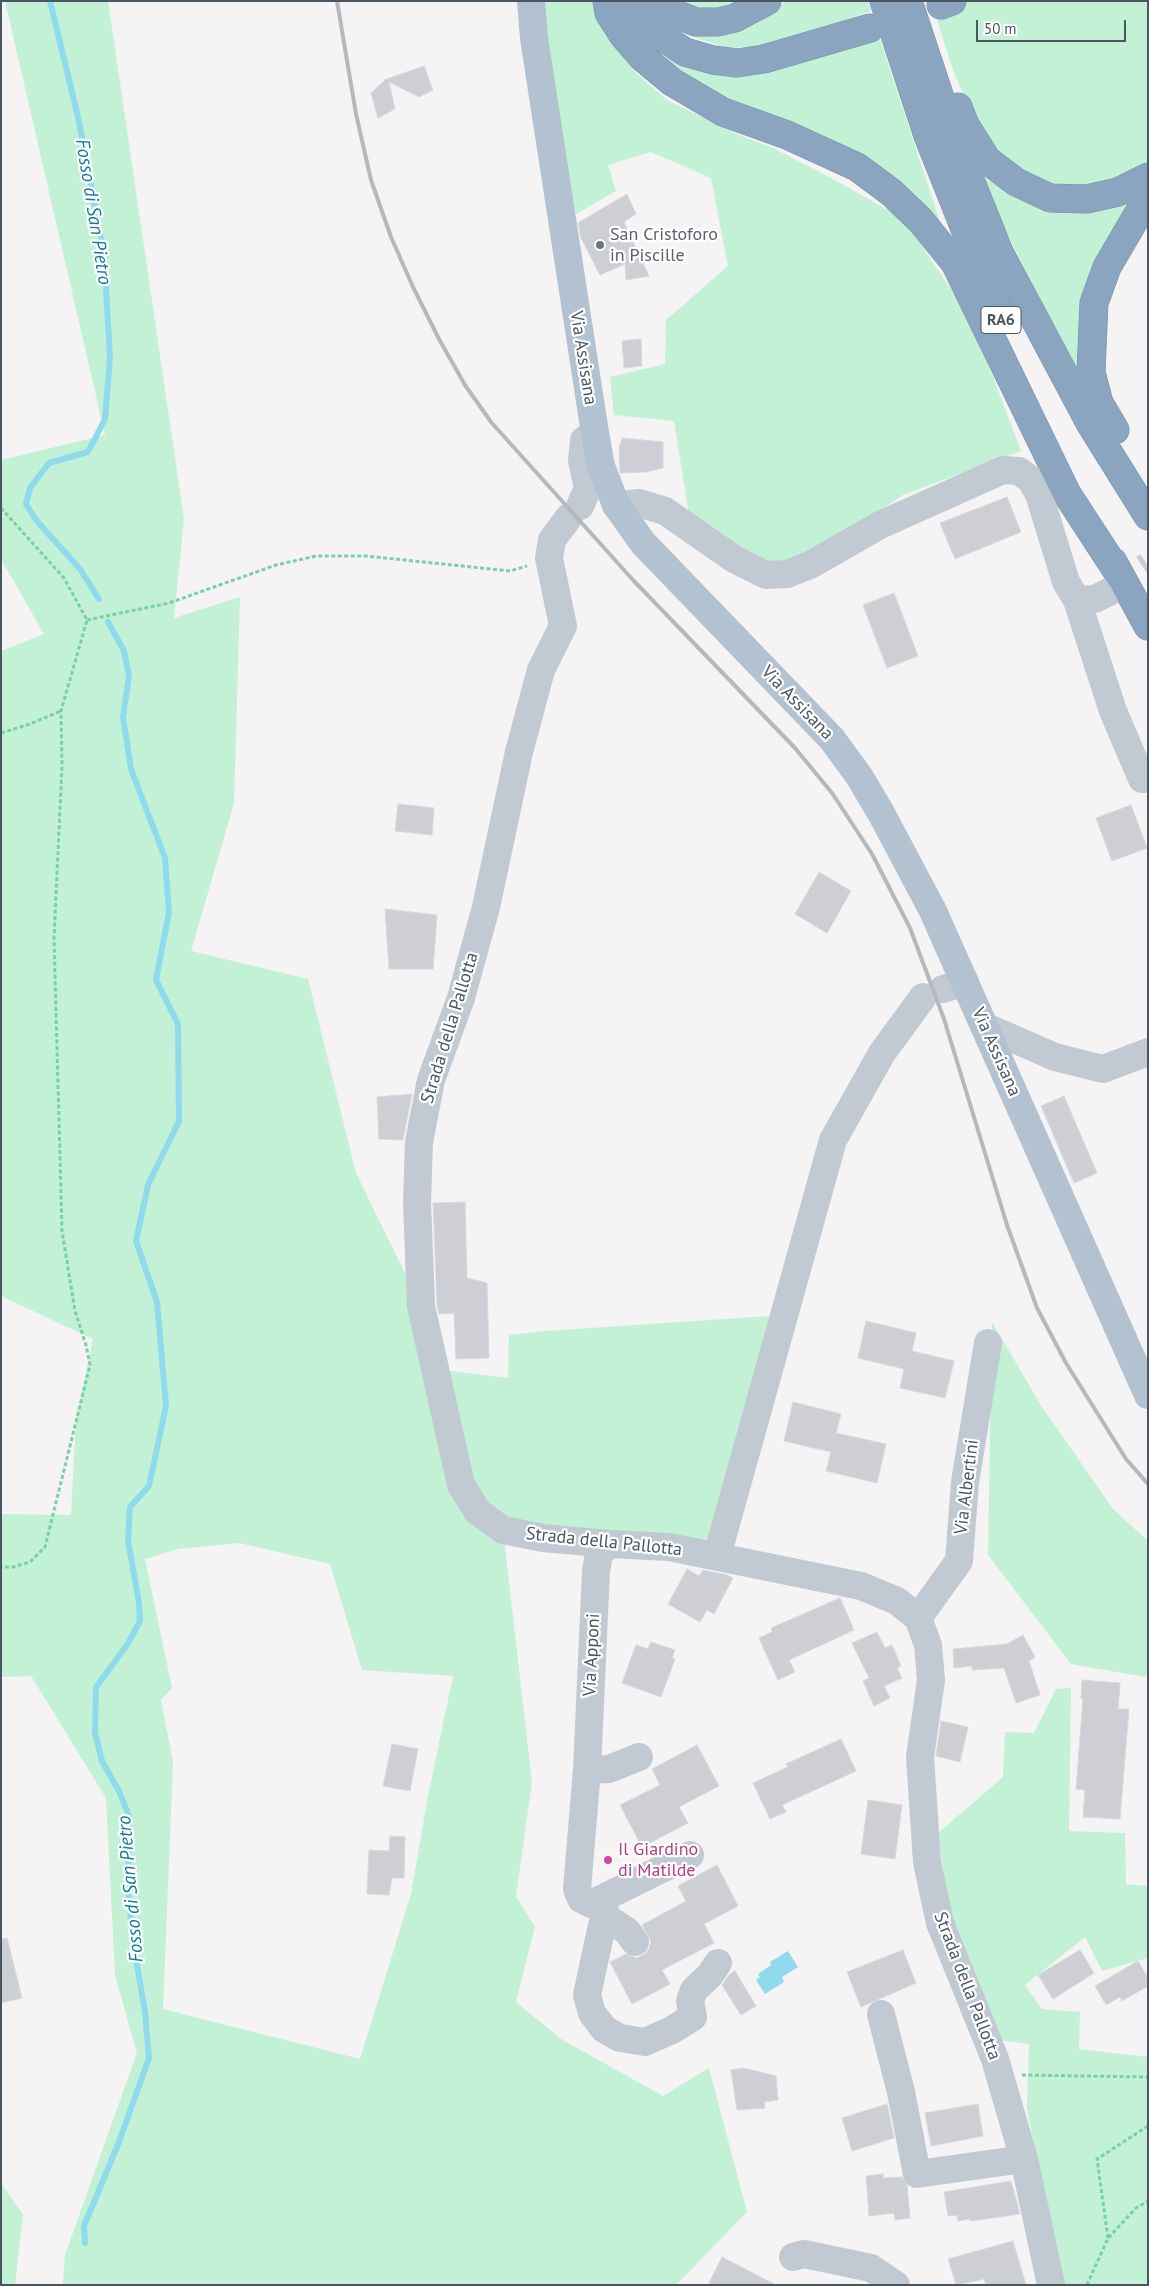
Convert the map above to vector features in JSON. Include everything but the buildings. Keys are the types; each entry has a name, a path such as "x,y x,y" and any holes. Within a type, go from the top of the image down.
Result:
{"highway":[{"path":"607,1 609,13 622,35 642,57 672,82 722,112 787,135 857,167 892,193 921,221 955,263 1067,494 1115,585"},
{"path":"631,1 638,13 658,34 685,52 713,60 737,63 764,59 870,28"},
{"path":"655,1 673,12 696,22 718,22 735,18 767,1"},
{"name":"RA6","path":"884,1 928,136 974,256 1021,368 1115,585 1148,626"},
{"name":"RA6","path":"908,1 954,140 999,252 1090,423 1148,516"},
{"path":"939,3 944,70 965,125 987,160 1016,182 1050,198 1087,198 1118,192 1148,177"},
{"path":"1148,197 1107,267 1094,303 1091,372 1099,403 1148,488"}],"main road":[{"name":"Via Assisana","path":"531,1 535,47 594,433 601,466 616,505 643,543 832,739 859,776 881,813 933,911 943,989 984,1026 1148,1395"}],"street":[{"name":"Strada della Pallotta","path":"594,433 584,440 582,461 588,488 575,512 552,540 549,558 563,626 541,670 519,752 486,907 461,998 431,1080 420,1142 416,1202 421,1306 462,1485 478,1512 503,1530 543,1538 669,1547 861,1586 897,1601 918,1618 928,1645 932,1680 920,1757 927,1862 940,1923 995,2059 1024,2159 1051,2285"},
{"path":"616,505 639,503 665,510 734,559 766,575 787,574 810,565 880,525 1003,470 1019,471 1031,480 1039,494 1066,582 1077,600 1114,711 1142,779"},
{"path":"1077,600 1095,599 1115,585"},
{"path":"717,1556 833,1140 882,1053 943,989"},
{"path":"984,1026 1055,1057 1103,1069 1148,1052"},
{"name":"Via Albertini","path":"918,1618 959,1561 965,1482 988,1342"},
{"name":"Via Apponi","path":"610,1544 599,1554 596,1570 587,1770 578,1889 581,1899 604,1907 690,1855"},
{"path":"587,1770 609,1770 639,1756"},
{"path":"604,1907 635,1942"},
{"path":"604,1907 588,1995 592,2013 604,2030 620,2038 645,2042 693,2017 690,2001 694,1990 710,1975 718,1963"},
{"path":"881,2014 902,2092 917,2174 1024,2159"},
{"path":"793,2257 804,2254 871,2268 896,2285"}],"path":[{"path":"1,508 64,578 86,620 61,711 62,766 54,938 62,1231 75,1311 90,1365 45,1547 30,1562 14,1567 1,1567"},
{"path":"86,620 169,602 276,565 316,556 366,556 510,571 549,558"},
{"path":"1,733 30,724 61,711"},
{"path":"999,2075 1148,2077"},
{"path":"1108,2238 1097,2159 1148,2126"},
{"path":"1087,2285 1108,2238 1136,2208 1148,2201"}],"green space":[{"path":"5,1 108,1 184,519 174,618 240,597 234,803 191,951 308,979 356,1173 421,1306 434,1369 508,1378 509,1335 785,1315 717,1556 503,1530 532,1782 516,1896 535,1927 516,2002 561,2039 663,2096 709,2068 747,2212 676,2285 63,2285 65,2255 137,2053 115,1975 106,1798 31,1676 1,1677 1,1514 71,1515 76,1420 93,1339 1,1296 1,651 44,634 1,559 1,460 105,435","holes":["239,1543 330,1564 362,1670 453,1676 428,1796 411,1894 360,2059 163,2009 173,1762 161,1700 172,1688 145,1559 178,1549"]},
{"path":"542,1 592,1 604,34 636,73 667,100 739,135 773,148 904,219 958,300 992,374 1021,451 903,495 825,548 779,568 744,556 689,515 674,421 614,415 610,377 665,364 666,320 728,266 711,178 651,152 608,165 616,191 576,214 557,116"},
{"path":"668,1 756,1 693,13"},
{"path":"786,1 868,1 871,11 774,45 727,48 660,26 763,19"},
{"path":"931,1 1148,1 1148,218 1128,211 1082,382 998,215 983,178 1009,189 1025,180 985,145 953,70"},
{"path":"879,36 942,228 676,77 655,57 680,60 714,73 782,68 840,43"},
{"path":"992,1322 1042,1407 1113,1509 1148,1541 1148,1675 1145,1677 1071,1664 988,1555"},
{"path":"1071,1688 1069,1831 1125,1833 1126,1884 1148,1886 1148,1958 1102,1971 1085,1937 1025,1985 1042,2009 1080,2012 1079,2049 1148,2057 1148,2285 1062,2285 1027,2108 1029,2044 998,2040 949,1911 938,1833 1003,1777 1005,1732 1034,1733 1056,1689"},
{"path":"1,2183 23,2215 15,2285 1,2285"}],"water":[{"path":"788,1951 798,1967 782,1977 784,1982 765,1994 756,1980 760,1977 758,1974 771,1965 770,1962"}],"waterway":[{"name":"Fosso di San Pietro","path":"50,1 78,117 104,255 110,357 105,419 88,452 49,463 30,488 26,504 36,520 80,569 99,599"},
{"name":"Fosso di San Pietro","path":"85,2243 84,2226 119,2142 149,2058 145,2012 134,1947 128,1892 129,1816 119,1791 102,1761 95,1733 96,1687 127,1645 140,1621 139,1603 128,1540 130,1507 149,1486 166,1406 157,1302 136,1241 148,1185 179,1121 178,1024 156,980 169,912 165,858 131,769 123,717 129,676 124,651 108,622"}],"tunnel":[{"path":"1109,592 1148,566"}],"railway":[{"path":"337,1 356,114 371,180 391,237 439,339 465,385 491,422 633,580 795,748 832,793 872,854 910,928 944,1019 1007,1225 1037,1308 1066,1363 1126,1459 1148,1484"}],"place":[{"name":"San Cristoforo in Piscille","path":"600,245"},
{"name":"Il Giardino di Matilde","path":"608,1860"}]}
